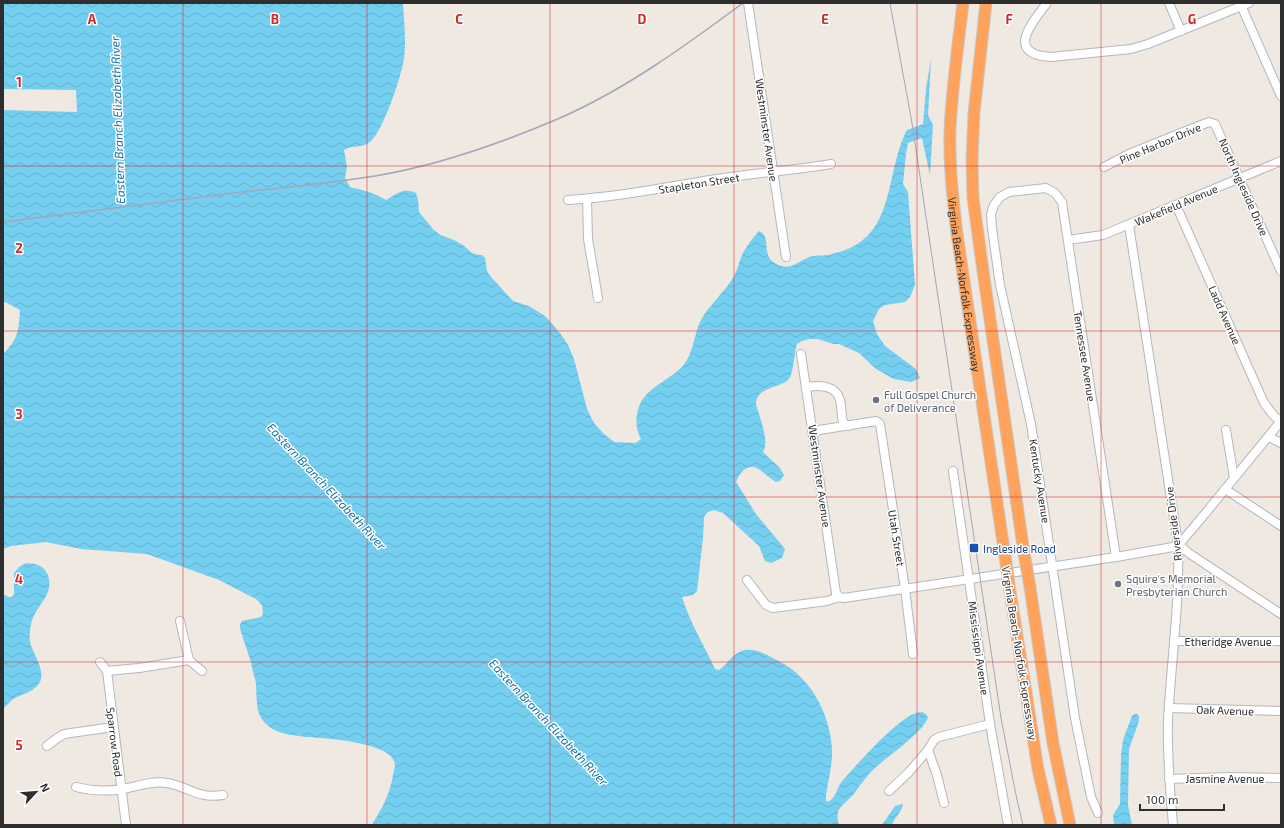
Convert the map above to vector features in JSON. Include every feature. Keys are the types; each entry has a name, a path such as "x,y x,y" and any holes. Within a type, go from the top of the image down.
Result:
{"highway":[{"name":"Virginia Beach-Norfolk Expressway","path":"963,3 951,104 950,132 952,191 958,242 1010,591 1038,769 1051,825"},
{"name":"Virginia Beach-Norfolk Expressway","path":"986,3 974,112 972,160 973,198 982,271 1053,743 1070,825"}],"street":[{"name":"Westminster Avenue","path":"748,3 786,258"},
{"path":"1047,3 1031,24 1026,34 1026,44 1032,53 1041,57 1108,51 1148,44 1243,4 1280,94"},
{"path":"1169,3 1181,31"},
{"name":"Pine Harbor Drive","path":"1104,168 1129,154 1209,122 1215,124 1216,126"},
{"name":"North Ingleside Drive","path":"1216,126 1281,270"},
{"name":"Wakefield Avenue","path":"1068,240 1095,237 1129,225 1281,161"},
{"name":"Stapleton Street","path":"568,200 632,194 712,180 796,170 831,164"},
{"name":"Tennessee Avenue","path":"1021,191 1046,188 1055,193 1062,202 1116,557"},
{"name":"Kentucky Avenue","path":"1021,191 1009,192 997,200 992,210 992,228 1000,285 1031,424 1075,718 1091,797 1098,813"},
{"path":"587,199 588,239 598,298"},
{"name":"Ladd Avenue","path":"1176,205 1264,403 1274,416 1281,421"},
{"name":"Riverside Drive","path":"1129,225 1178,544 1174,641 1169,708 1169,779 1173,825"},
{"name":"Westminster Avenue","path":"801,354 836,593 839,597"},
{"path":"806,387 825,387 835,392 840,400 844,422 848,426"},
{"name":"Utah Street","path":"848,426 876,421 880,424 905,589 913,654"},
{"path":"747,580 766,605 773,608 827,601 839,597 844,598 1053,567 1163,549 1178,544 1191,531 1281,421"},
{"path":"813,431 848,426"},
{"path":"1226,430 1234,478"},
{"path":"1268,436 1281,443"},
{"name":"Mississippi Avenue","path":"953,471 990,724 1008,825"},
{"path":"1226,489 1281,526"},
{"path":"1178,544 1190,554 1281,614"},
{"path":"180,621 189,660 202,671"},
{"name":"Etheridge Avenue","path":"1174,641 1281,640"},
{"path":"100,662 107,671 140,668 189,660"},
{"name":"Sparrow Road","path":"107,671 126,825"},
{"name":"Oak Avenue","path":"1169,708 1281,711"},
{"path":"889,791 928,750 934,740 939,737 990,724"},
{"path":"47,746 64,734 113,727"},
{"path":"928,750 937,774 944,803"},
{"name":"Jasmine Avenue","path":"1169,779 1227,777 1281,778"},
{"path":"76,787 93,791 122,789 166,782 197,794 214,796 224,795"}],"water":[{"name":"Eastern Branch Elizabeth River","path":"3,3 403,3 405,49 403,64 394,94 380,128 370,142 344,150 347,167 345,178 350,187 377,195 386,200 404,191 412,191 416,193 419,212 433,229 440,235 463,245 472,253 482,255 485,258 487,271 491,277 513,301 529,306 545,316 568,345 574,359 587,409 594,423 614,442 636,443 641,439 636,422 640,404 649,392 675,373 685,363 701,320 708,309 731,282 745,250 759,231 765,238 767,253 770,258 781,266 786,267 794,265 810,257 830,255 853,247 868,235 878,221 885,204 894,167 907,130 923,124 926,89 931,59 928,115 933,125 930,175 922,138 908,143 903,184 908,192 915,285 910,297 905,302 885,305 879,309 873,321 877,334 885,346 916,369 920,378 911,382 894,379 876,369 859,353 839,344 833,344 818,339 809,339 797,344 791,374 787,381 763,392 759,395 756,404 765,435 765,447 763,452 780,468 784,475 780,481 776,482 754,467 751,467 742,472 736,482 756,514 785,549 782,558 771,563 765,561 759,546 723,513 714,510 708,512 704,519 697,591 693,595 682,597 693,625 715,669 719,670 722,668 741,651 754,650 779,661 790,668 809,687 822,709 830,735 832,754 826,796 826,800 828,802 833,798 843,780 871,749 899,723 912,715 922,712 928,718 912,738 872,771 853,795 840,808 838,815 839,825 372,825 390,789 395,765 394,761 389,755 380,749 354,742 290,735 279,732 274,730 262,720 257,706 256,682 240,626 242,621 261,617 263,614 262,605 256,599 219,580 147,554 81,549 46,542 11,546 3,549 3,354 12,344 17,334 20,310 3,301 3,110 77,112 76,90 3,89"},
{"path":"26,563 35,564 42,567 47,573 49,581 47,594 32,620 30,636 31,646 40,667 41,677 40,682 34,689 15,698 3,709 3,594 12,597 14,594 14,573 19,567"},
{"path":"1134,714 1139,716 1139,721 1129,749 1128,805 1132,825 1114,825 1113,815 1120,804 1121,755 1123,740"},
{"path":"902,804 902,808 892,825 882,825 895,806"}],"tram line":[{"path":"890,3 912,123 1001,718 1023,825"}],"railway":[{"path":"3,222 357,179 398,172 445,160 516,136 560,118 608,94 654,66 743,3"}],"place":[{"name":"Full Gospel Church of Deliverance","path":"876,400"},
{"name":"Ingleside Road","path":"974,548"},
{"name":"Squire's Memorial Presbyterian Church","path":"1118,584"}]}
